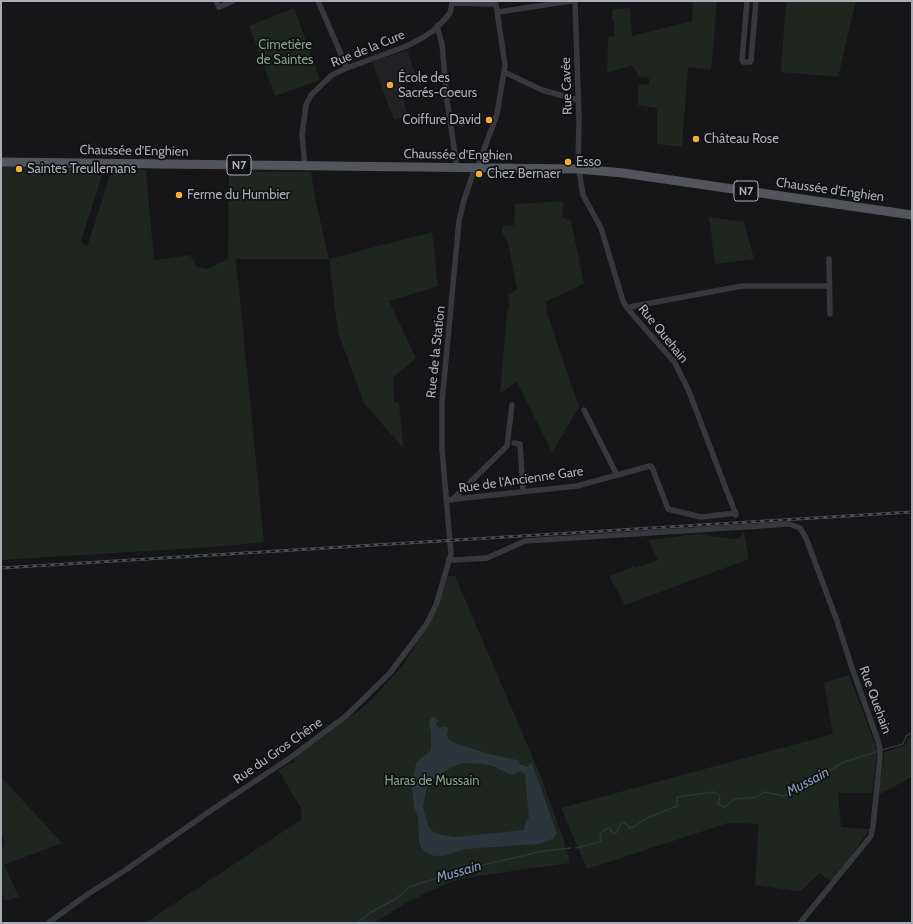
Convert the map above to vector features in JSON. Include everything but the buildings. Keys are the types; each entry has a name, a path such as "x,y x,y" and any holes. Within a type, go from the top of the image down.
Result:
{"main road":[{"name":"Chaussée d'Enghien","path":"1,162 579,169 631,174 912,215"}],"street":[{"path":"216,1 219,7 233,1"},
{"path":"318,1 347,68"},
{"path":"498,12 571,1"},
{"name":"Rue Cavée","path":"575,1 579,169"},
{"path":"747,1 743,62 751,61 756,1"},
{"path":"452,2 496,2"},
{"name":"Rue de la Cure","path":"305,166 302,135 306,110 312,93 332,75 407,46 422,38 450,13 452,2"},
{"name":"Rue de la Station","path":"450,540 449,500 442,449 442,402 459,221 473,174 477,168 497,114 505,65 496,2"},
{"path":"437,26 442,44 448,106 457,168"},
{"path":"504,72 542,90 578,100"},
{"name":"Rue Quehain","path":"579,169 583,195 601,228 620,295 627,308 675,363 688,389 736,514"},
{"path":"829,259 830,314"},
{"path":"627,308 742,286 829,286"},
{"path":"449,500 507,446 512,405"},
{"path":"584,410 617,475"},
{"path":"514,443 520,444 524,491"},
{"name":"Rue de l'Ancienne Gare","path":"449,500 577,486 650,466 668,509 701,517 736,514"},
{"name":"Rue Quehain","path":"449,559 487,558 525,540 789,524 796,526 804,532 837,620 880,750 871,836 800,923"},
{"name":"Rue du Gros Chêne","path":"48,923 88,894 124,872 213,809 290,758 357,706 390,673 426,625 436,605 451,554 450,540"}],"shaded area":[{"name":"École des Sacrés-Coeurs","path":"407,50 416,76 399,82 408,117 394,120 372,62"},
{"path":"434,717 438,720 436,723 440,728 443,726 448,728 447,735 449,740 454,743 489,754 517,760 520,762 519,764 528,767 529,764 532,763 557,834 552,839 539,844 465,849 443,856 435,856 426,853 419,842 418,817 414,807 412,789 416,764 431,750 431,733 429,723 431,718","holes":["459,764 483,764 493,766 513,775 520,771 525,774 529,818 526,821 524,830 455,837 438,834 432,831 428,825 423,807 426,790 431,781 441,773"]}],"green space":[{"path":"693,1 717,1 711,70 688,67 682,147 657,144 657,108 638,105 638,85 649,84 649,78 639,77 632,65 607,73 608,37 614,36 614,21 612,21 613,9 630,8 632,36 692,21"},
{"path":"786,1 856,1 838,77 781,72"},
{"name":"Cimetière de Saintes","path":"294,8 320,80 275,96 249,26"},
{"path":"1,167 104,169 81,241 87,247 112,168 146,170 154,260 190,255 197,267 207,269 228,259 229,172 311,172 329,259 236,259 264,542 213,547 1,560"},
{"path":"563,201 562,217 571,221 584,284 547,301 546,310 579,407 552,453 517,382 500,393 507,309 510,308 508,294 517,290 509,246 502,232 503,226 514,225 515,204"},
{"path":"709,217 744,222 754,259 715,264"},
{"path":"432,232 438,286 389,301 416,358 393,378 394,402 399,403 403,448 364,403 338,333 329,259"},
{"path":"743,530 749,559 625,605 609,576 634,566 636,568 658,560 648,540 696,534 733,539 740,538"},
{"name":"Haras de Mussain","path":"446,576 455,576 539,772 564,841 570,863 464,878 445,884 406,903 374,923 145,923 302,819 301,808 280,773 277,771 289,763 294,763 295,758 367,704 404,664 437,610"},
{"path":"849,675 877,749 872,793 838,793 841,827 870,829 832,882 819,873 801,891 755,885 759,824 728,823 587,869 561,808 833,734 824,683"},
{"path":"912,737 912,777 878,795 885,752 905,745 908,738"},
{"path":"1,777 62,843 4,865 19,897 4,901 1,887 1,847 4,846 3,835 1,835"}],"waterway":[{"name":"Mussain","path":"882,750 903,744 906,736 912,733"},
{"name":"Mussain","path":"576,848 601,841 600,834 608,828 611,829 614,834 621,823 624,822 630,828 634,827 647,818 677,806 677,797 714,792 720,796 718,804 724,807 735,799 757,797 764,792 784,796 844,762 879,751"},
{"name":"Mussain","path":"357,923 370,913 397,898 409,887 462,870 543,851 571,848"}],"railway":[{"path":"1,568 912,512"}],"place":[{"name":"École des Sacrés-Coeurs","path":"390,85"},
{"name":"Coiffure David","path":"489,120"},
{"name":"Château Rose","path":"696,139"},
{"name":"Esso","path":"568,162"},
{"name":"Saintes Treullemans","path":"19,169"},
{"name":"Chez Bernaer","path":"479,174"},
{"name":"Ferme du Humbier","path":"179,195"}]}
